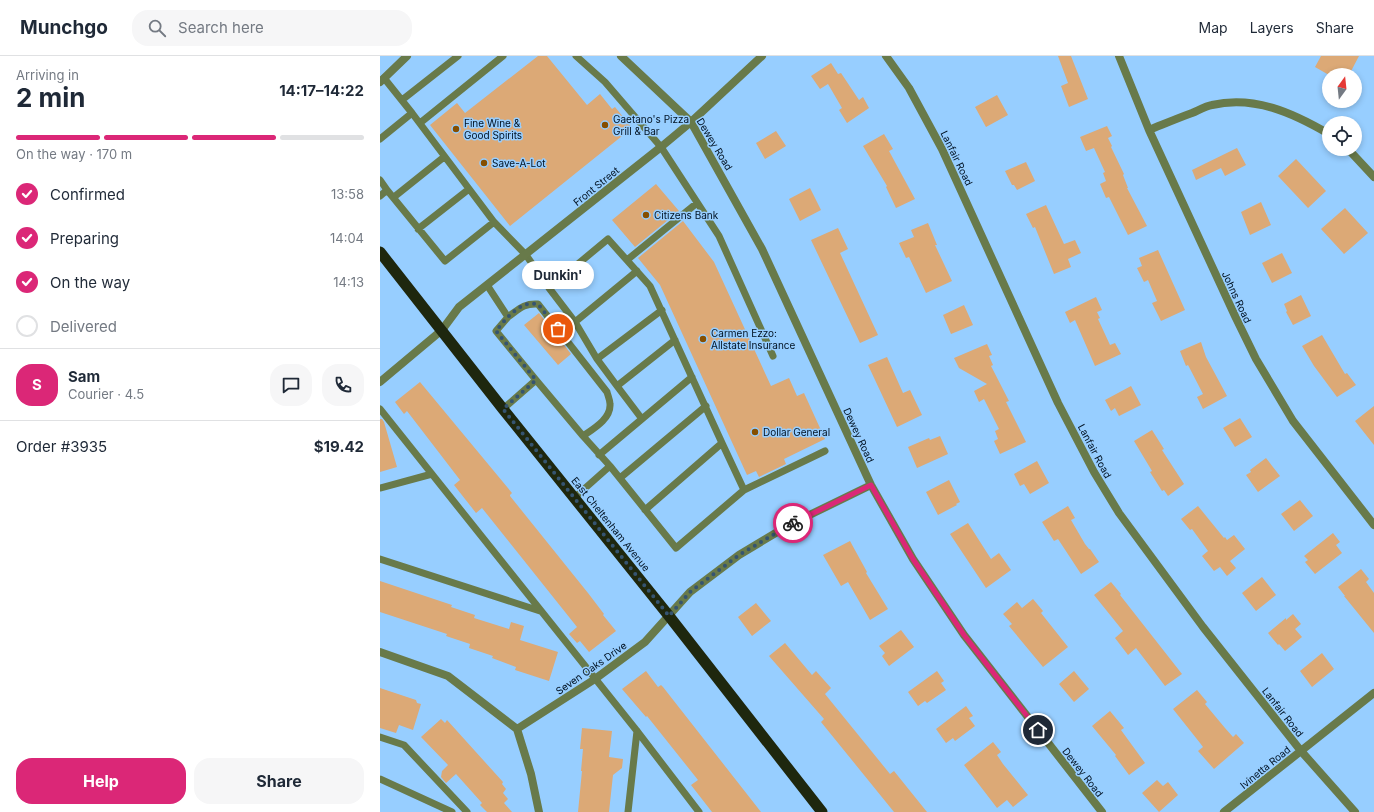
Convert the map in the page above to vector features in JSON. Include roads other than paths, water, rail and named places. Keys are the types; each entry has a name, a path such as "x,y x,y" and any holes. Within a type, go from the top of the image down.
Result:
{"highway":[{"name":"East Cheltenham Avenue","path":"380,252 503,409 669,616 822,812"}],"street":[{"path":"382,80 407,56"},
{"name":"Dewey Road","path":"621,56 691,122 762,249 871,485 913,559 964,635 1102,812"},
{"name":"Front Street","path":"380,382 442,330 459,307 661,147 691,122 762,56"},
{"name":"Lanfair Road","path":"886,56 909,88 942,149 1058,403 1094,472 1119,513 1203,626 1301,750 1355,812"},
{"name":"Johns Road","path":"1119,56 1149,130 1256,359 1293,421 1374,525"},
{"path":"1149,130 1211,105 1231,102 1252,102 1274,107 1307,121 1322,130"},
{"path":"1354,156 1374,177"},
{"name":"Seven Oaks Drive","path":"517,728 595,679 646,642 690,592 739,555 790,525 871,485"},
{"path":"380,652 448,676 517,728 531,774 538,812"},
{"name":"Ivinetta Road","path":"1224,812 1374,693"}],"lane":[{"path":"402,100 458,56"},
{"path":"420,123 503,56"},
{"path":"576,56 605,82 661,147 719,236 773,356"},
{"path":"382,80 402,100 494,222 526,255 575,322 617,386 642,419"},
{"path":"380,139 412,113"},
{"path":"394,197 444,157"},
{"path":"380,180 445,261 494,222"},
{"path":"418,229 469,189"},
{"path":"380,196 387,190"},
{"path":"627,260 697,203"},
{"path":"549,288 608,239 650,286 744,490"},
{"path":"575,322 637,271"},
{"path":"487,285 508,317"},
{"path":"582,436 602,422 609,413 610,404 607,392 538,304 529,303 508,317 496,331 582,436 620,478 676,548 744,490 825,451"},
{"path":"598,359 662,310"},
{"path":"617,386 676,340"},
{"path":"599,455 692,376"},
{"path":"503,409 536,380"},
{"path":"620,478 706,406"},
{"path":"380,409 637,731 699,812"},
{"path":"645,510 722,443"},
{"path":"574,498 610,466"},
{"path":"380,488 432,474"},
{"path":"380,559 540,611"},
{"path":"628,812 637,731"},
{"path":"380,738 404,745 467,812"},
{"path":"380,779 452,812"}],"place":[{"name":"Gaetano's Pizza Grill & Bar","path":"605,125"},
{"name":"Fine Wine & Good Spirits","path":"456,129"},
{"name":"Save-A-Lot","path":"484,163"},
{"name":"Citizens Bank","path":"646,215"},
{"name":"Dunkin'","path":"558,329"},
{"name":"Carmen Ezzo: Allstate Insurance","path":"703,339"},
{"name":"Dollar General","path":"755,432"}]}
